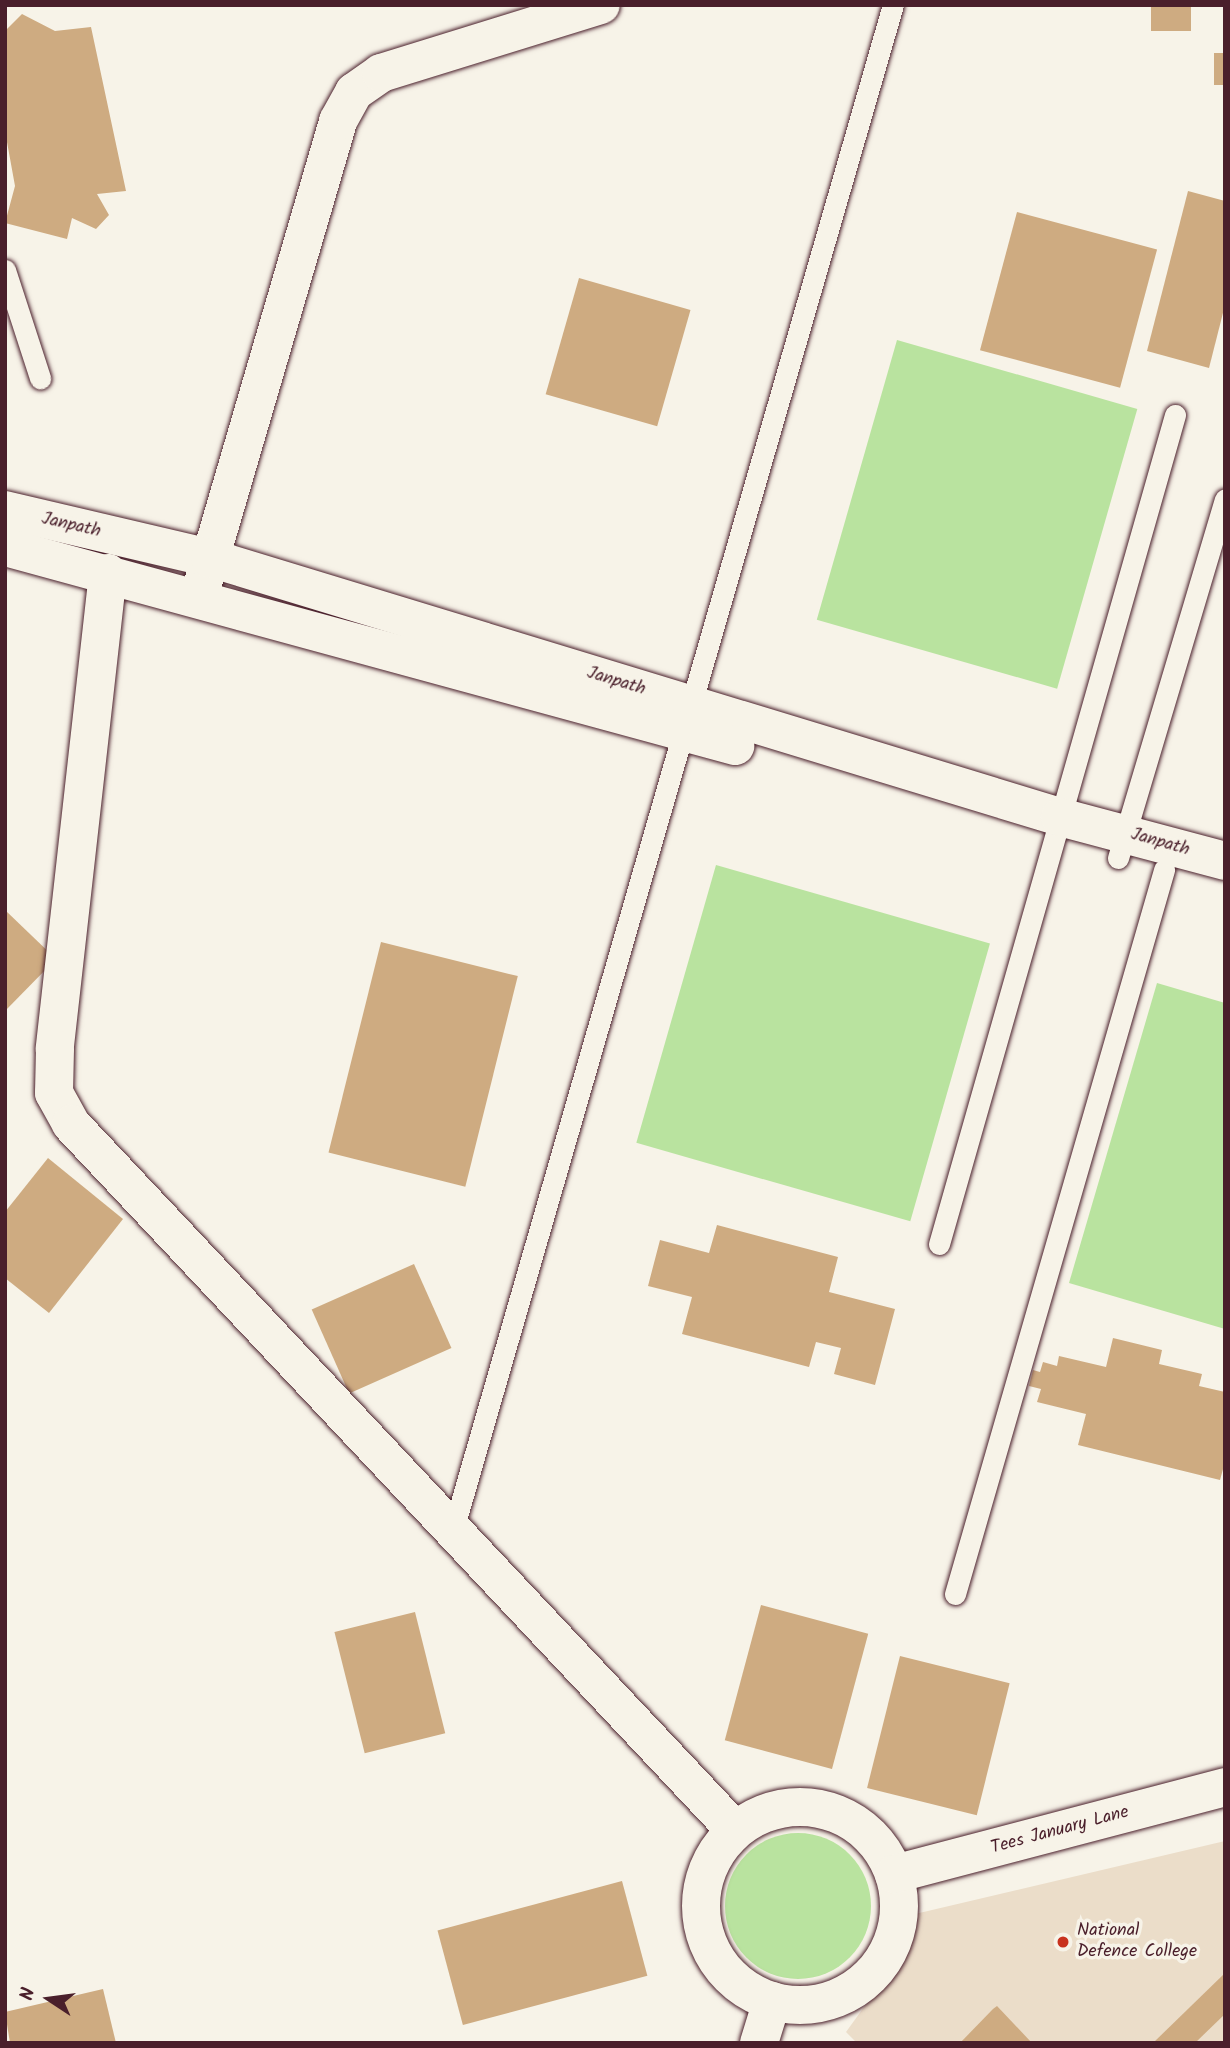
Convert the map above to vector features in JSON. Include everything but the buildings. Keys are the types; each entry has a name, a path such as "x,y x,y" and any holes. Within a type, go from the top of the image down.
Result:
{"street":[{"path":"199,597 338,121 354,92 381,74 601,5"},
{"name":"Janpath","path":"5,510 211,558 691,718 1057,829 1121,845 1225,861"},
{"name":"Janpath","path":"5,547 691,718"},
{"path":"107,573 55,1049 54,1093 71,1124 734,1830"},
{"name":"Janpath","path":"1121,845 1164,870 1225,888"},
{"name":"Tees January Lane","path":"894,1874 1225,1787"},
{"path":"807,1806 844,1817 876,1840 894,1874 899,1913 889,1951 865,1982 831,2002 792,2006 755,1996 724,1972 705,1938 700,1899 710,1862 734,1830 768,1811 807,1806"},
{"path":"759,2043 772,2001"}],"lane":[{"path":"453,1530 691,718 893,5"},
{"path":"5,271 40,378"},
{"path":"939,1244 1175,415"},
{"path":"1121,845 1225,500"},
{"path":"955,1594 1164,870"}],"shaded area":[{"name":"National Defence College","path":"1225,1841 1225,2043 857,2043 846,2032 890,1971 915,1914"}],"green space":[{"path":"897,340 1137,409 1057,689 817,620"},
{"path":"716,865 990,944 910,1221 636,1143"},
{"path":"1157,983 1225,1003 1225,1329 1069,1283"},
{"path":"798,1833 826,1838 850,1854 866,1878 871,1906 866,1934 850,1958 826,1974 798,1979 770,1974 746,1958 730,1934 725,1906 730,1878 746,1854 770,1838"}],"place":[{"name":"National Defence College","path":"1063,1942"}]}
